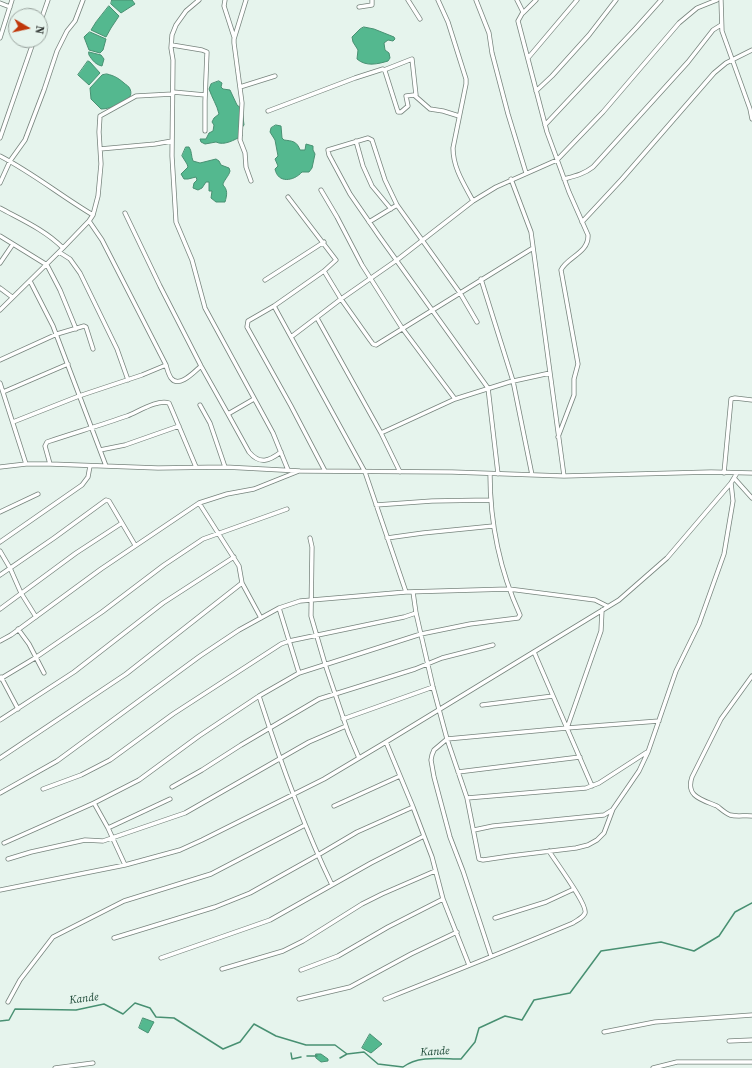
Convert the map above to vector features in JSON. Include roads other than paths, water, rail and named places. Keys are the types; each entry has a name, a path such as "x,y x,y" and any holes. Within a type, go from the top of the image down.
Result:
{"street":[{"path":"0,38 12,0"},
{"path":"0,183 10,161 25,140 57,51 67,31 75,21 83,0"},
{"path":"199,0 186,11 176,25 172,35 172,141 176,222 192,260 205,308 273,433 288,470"},
{"path":"225,0 224,6 234,39 242,103 240,140 245,153 246,166 251,181"},
{"path":"234,39 246,0"},
{"path":"359,8 372,4 372,0"},
{"path":"408,0 420,19"},
{"path":"438,0 448,22 466,79 453,148 453,156 459,175 473,201"},
{"path":"476,0 489,33 492,53 508,114 526,173"},
{"path":"517,0 523,10 523,14"},
{"path":"536,0 518,21 545,125 564,179 588,235 588,241 580,253 561,268 578,364 574,379 574,395 558,437"},
{"path":"528,58 577,0"},
{"path":"536,91 552,76 589,35 616,0"},
{"path":"545,125 661,0"},
{"path":"291,337 341,299 423,241 473,201 496,187 557,160 603,112 679,23 697,8 719,0 721,25 750,109 752,119"},
{"path":"0,2 10,7"},
{"path":"564,179 587,171 593,166 682,67 713,30 721,25"},
{"path":"172,45 206,51 205,131"},
{"path":"0,138 31,48"},
{"path":"582,222 622,180 714,73 726,63 752,50"},
{"path":"268,111 355,78 381,69 384,70 412,59 416,95 430,109 459,116"},
{"path":"384,70 398,112 401,112 408,106 406,96 416,95"},
{"path":"240,87 275,76"},
{"path":"0,310 47,265 93,215 99,186 101,164 99,126 100,116 136,96 173,94 205,95"},
{"path":"477,322 460,293 397,205 385,180 372,140 368,138 330,149 328,151 350,194 488,388 498,474"},
{"path":"100,149 172,141"},
{"path":"356,142 363,166 372,186 391,209"},
{"path":"0,156 33,174 77,206 93,215"},
{"path":"511,180 531,232 564,476"},
{"path":"321,190 362,265 402,328 455,398"},
{"path":"288,197 324,242 336,260 324,271 274,306 248,321 247,328 325,471"},
{"path":"369,222 397,205"},
{"path":"0,208 50,236 63,248"},
{"path":"125,213 201,366 249,452 253,457 265,461 272,460 281,452"},
{"path":"89,221 102,240 171,378 179,382 184,380 201,366"},
{"path":"0,236 47,265 60,290 76,329"},
{"path":"265,280 324,242"},
{"path":"0,263 13,244"},
{"path":"324,271 341,299 373,344 378,344 533,248"},
{"path":"59,252 70,259 80,273 117,349 128,380"},
{"path":"481,279 513,381 532,475"},
{"path":"30,282 57,334 90,427 106,466"},
{"path":"0,288 12,297"},
{"path":"274,306 365,472 406,592"},
{"path":"317,318 381,433 400,472"},
{"path":"0,360 57,334 84,326 86,327 93,349"},
{"path":"3,392 68,364"},
{"path":"13,422 80,396 166,366"},
{"path":"381,433 455,398 513,381 550,373"},
{"path":"0,382 26,464"},
{"path":"228,414 254,399"},
{"path":"724,473 731,399 752,400"},
{"path":"50,464 44,446 47,442 129,415 152,405 169,402 196,467"},
{"path":"200,405 210,422 225,467"},
{"path":"100,450 125,445 179,426"},
{"path":"0,467 26,464 50,464 158,468 225,467 300,471 452,472 564,476 752,473"},
{"path":"0,542 82,485 88,477 90,466"},
{"path":"0,641 18,630 135,545 199,503 227,494 254,489 300,471"},
{"path":"0,890 124,865 180,850 324,779 619,600 667,558 731,483 737,473"},
{"path":"4,843 94,803 140,780 193,740 259,696 299,673 421,634 470,624 518,618 520,615 509,589 493,526 490,500 490,474"},
{"path":"734,478 752,498"},
{"path":"414,592 416,613 433,687 447,739 467,798 479,859 481,860 576,848 588,845 597,840 604,833 614,809 639,771 648,752 676,671 699,624 724,554 733,502 731,483"},
{"path":"0,512 38,494"},
{"path":"0,575 106,500 109,501 135,545"},
{"path":"376,505 432,501 490,500"},
{"path":"199,503 239,566 242,584 260,618"},
{"path":"18,709 0,678 35,658 102,612 164,565 203,539 287,509"},
{"path":"0,609 76,553 122,523"},
{"path":"387,538 493,526"},
{"path":"310,538 312,547 311,616 343,719 359,758"},
{"path":"0,551 10,568 21,593 36,617"},
{"path":"0,720 74,672 163,603 234,557"},
{"path":"0,758 126,674 242,584"},
{"path":"0,793 57,761 200,656 260,618 279,608 300,601 406,592 509,589 596,600 608,606"},
{"path":"279,608 299,673"},
{"path":"567,728 601,631 602,610"},
{"path":"43,789 81,775 110,760 173,714 288,641 404,617 416,613"},
{"path":"18,630 29,644 44,673"},
{"path":"172,787 319,698 428,664 442,658 493,645"},
{"path":"534,652 592,786"},
{"path":"752,676 721,719 692,777 690,786 697,797 719,807 729,815 752,816"},
{"path":"343,719 433,687"},
{"path":"259,696 293,794 332,885"},
{"path":"482,705 553,696"},
{"path":"491,956 463,871 450,837 434,777 431,760 434,750 447,739 659,721"},
{"path":"8,859 31,852 85,840 100,842 185,813 309,742 346,726"},
{"path":"386,742 424,836 443,899 469,965"},
{"path":"467,798 586,788 599,783 648,752"},
{"path":"458,772 580,757"},
{"path":"334,806 400,776"},
{"path":"108,828 170,799"},
{"path":"94,803 113,838 124,865"},
{"path":"114,938 215,907 250,893 357,832 413,807"},
{"path":"474,830 493,826 604,815 614,809"},
{"path":"8,1002 20,980 52,937 124,901 211,874 305,825"},
{"path":"161,958 270,920 371,863 424,836"},
{"path":"386,999 509,950 572,923 581,917 585,910 581,899 549,851"},
{"path":"222,969 283,951 303,941 369,900 435,871"},
{"path":"495,918 546,902 574,889"},
{"path":"301,970 338,956 388,927 443,899"},
{"path":"299,999 350,986 457,932"},
{"path":"604,1032 655,1022 752,1015"},
{"path":"729,1041 752,1040"},
{"path":"654,1068 677,1062 752,1062"},
{"path":"55,1068 93,1063"}],"waterway":[{"name":"Kande","path":"0,1021 9,1020 15,1009 76,1010 104,1004 123,1014 135,1003 150,1008 156,1017 174,1018 223,1049 240,1042 254,1024 276,1036 306,1045 335,1045 347,1054 364,1052 378,1064 403,1067 409,1063 423,1059 461,1059 475,1042 479,1028 505,1016 522,1020 534,1000 570,993 601,951 661,942 694,951 719,936 735,912 752,903"},
{"path":"292,1059 291,1053 292,1059 301,1057"},
{"name":"Kande","path":"340,1058 347,1054"},
{"path":"307,1056 317,1056"}]}
